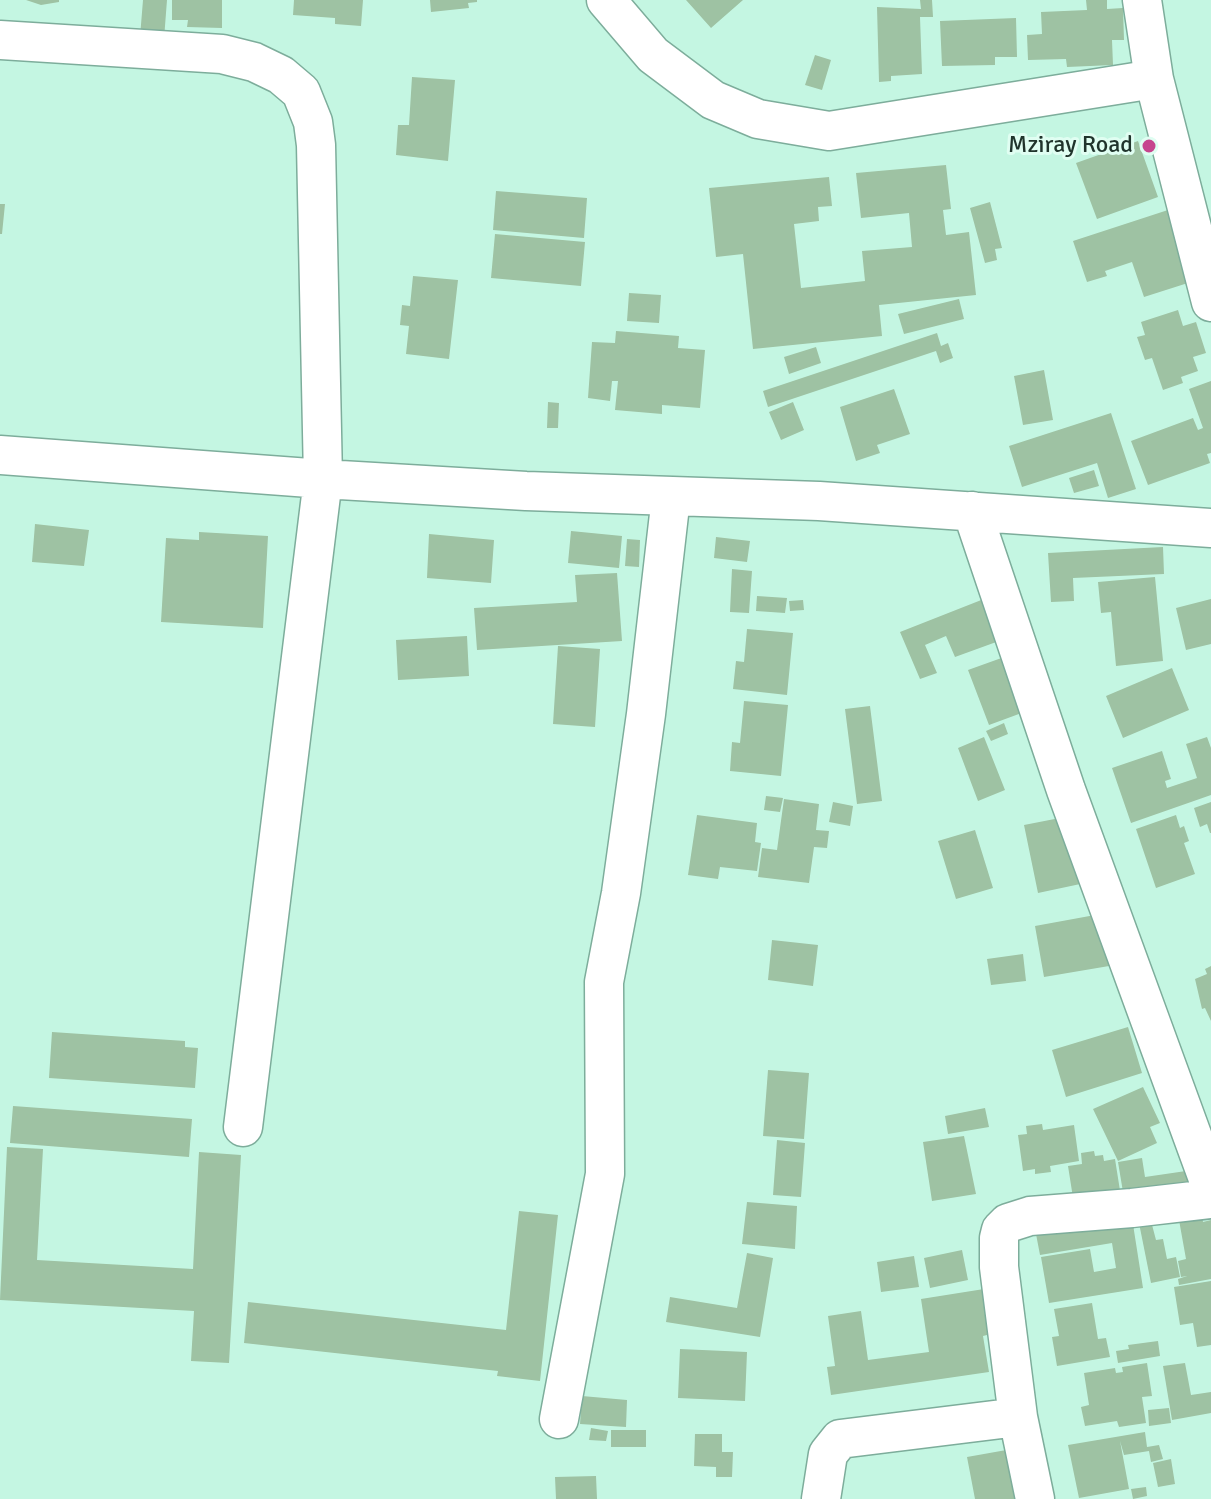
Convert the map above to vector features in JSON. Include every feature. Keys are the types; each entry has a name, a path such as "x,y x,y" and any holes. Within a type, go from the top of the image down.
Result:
{"street":[{"path":"606,0 653,55 713,100 758,119 829,131 1154,79"},
{"path":"1142,0 1154,79 1211,302"},
{"path":"0,40 222,54 254,62 281,75 301,92 313,122 323,479 243,1127"},
{"path":"0,455 323,479 671,497 819,501 1211,528"},
{"path":"559,1419 605,1174 604,982 621,893 644,729 671,497"},
{"path":"972,511 1066,790 1211,1187"},
{"path":"1035,1499 1018,1417 999,1267 999,1238 1008,1223 1030,1216 1211,1199"},
{"path":"821,1499 828,1454 840,1439 1018,1417"}],"building":[{"path":"26,0 59,0 59,2 41,5"},
{"path":"143,0 167,0 164,39 140,37"},
{"path":"172,0 222,0 222,28 187,27 188,20 172,20"},
{"path":"294,0 363,0 361,26 335,24 335,18 293,15"},
{"path":"430,0 477,2 468,3 469,8 431,12"},
{"path":"686,0 743,0 711,28"},
{"path":"920,0 932,0 933,17 920,17 922,74 891,76 891,81 879,82 877,7 921,9"},
{"path":"1086,0 1107,0 1107,9 1123,8 1124,40 1112,40 1113,65 1067,67 1066,59 1028,60 1027,35 1042,34 1041,12 1087,10"},
{"path":"1016,18 1017,57 995,57 995,65 942,66 940,21"},
{"path":"815,55 831,60 822,90 805,85"},
{"path":"412,77 455,80 448,161 396,155 398,125 409,125"},
{"path":"1138,141 1158,197 1097,219 1076,163"},
{"path":"946,165 951,209 943,210 946,235 969,232 976,295 879,305 882,336 753,349 743,254 716,257 709,188 829,177 832,206 818,207 819,221 794,224 801,288 865,281 862,251 912,247 909,213 861,218 856,173"},
{"path":"496,191 587,198 584,238 493,230"},
{"path":"990,202 1002,248 995,249 997,260 985,263 970,208"},
{"path":"0,204 5,204 2,234 0,234"},
{"path":"1168,210 1191,282 1144,297 1132,262 1105,271 1107,276 1087,282 1073,241"},
{"path":"495,234 585,242 581,286 491,278"},
{"path":"413,276 458,280 449,359 406,354 409,326 400,325 402,305 410,306"},
{"path":"629,293 661,295 659,323 627,321"},
{"path":"959,299 964,319 904,334 898,314"},
{"path":"1178,310 1183,326 1196,322 1206,353 1193,357 1198,371 1181,377 1183,383 1163,390 1152,358 1145,360 1137,337 1145,335 1141,322"},
{"path":"616,331 679,336 678,348 705,350 700,408 662,405 662,414 615,410 618,381 612,381 610,401 588,398 592,342 615,343"},
{"path":"937,333 941,346 948,343 953,358 940,363 936,351 768,407 763,391"},
{"path":"816,347 821,363 789,374 784,357"},
{"path":"1044,370 1053,420 1023,425 1014,376"},
{"path":"1211,381 1211,453 1207,454 1210,463 1148,485 1131,441 1193,418 1198,430 1203,428 1189,389"},
{"path":"894,389 910,434 877,445 880,453 856,461 840,407"},
{"path":"548,402 559,403 558,428 547,428"},
{"path":"793,402 804,430 781,440 769,412"},
{"path":"1111,413 1136,489 1108,498 1097,463 1022,487 1009,446"},
{"path":"1094,470 1099,486 1074,493 1069,478"},
{"path":"35,524 89,530 84,566 32,562"},
{"path":"571,531 622,536 619,568 568,563"},
{"path":"199,532 268,536 263,628 161,622 166,538 199,540"},
{"path":"429,534 494,540 491,583 427,578"},
{"path":"716,537 750,541 747,562 714,558"},
{"path":"627,539 640,540 639,567 625,566"},
{"path":"1163,547 1164,574 1073,578 1074,601 1051,602 1048,553"},
{"path":"732,569 752,571 749,613 730,612"},
{"path":"617,573 622,641 477,650 474,608 577,602 575,575"},
{"path":"1155,577 1163,661 1116,666 1111,612 1101,613 1098,582"},
{"path":"994,595 1010,637 955,657 946,636 925,645 937,673 920,679 900,632"},
{"path":"757,596 787,598 785,613 756,611"},
{"path":"1211,599 1211,644 1186,650 1176,608"},
{"path":"803,600 804,610 790,611 789,601"},
{"path":"747,629 793,633 787,695 733,689 736,661 744,662"},
{"path":"467,636 469,676 398,680 396,640"},
{"path":"558,646 600,649 595,727 553,724"},
{"path":"1007,656 1027,711 989,725 968,670"},
{"path":"1172,668 1189,710 1123,738 1106,696"},
{"path":"744,701 788,705 781,776 730,771 732,742 740,743"},
{"path":"870,706 882,801 857,804 845,709"},
{"path":"1004,723 1008,734 991,741 986,731"},
{"path":"984,737 1005,790 978,801 958,748"},
{"path":"1207,737 1211,748 1211,795 1131,823 1112,768 1162,751 1171,779 1165,781 1167,788 1197,778 1186,744"},
{"path":"766,796 783,798 780,812 764,810"},
{"path":"784,799 819,804 816,830 829,831 827,848 814,847 809,883 758,877 762,848 777,850"},
{"path":"833,802 853,806 850,826 829,822"},
{"path":"1211,802 1210,833 1207,824 1200,827 1194,808"},
{"path":"697,815 757,823 755,842 761,843 757,871 720,867 718,879 688,875"},
{"path":"1176,815 1189,841 1184,843 1195,874 1156,888 1136,829"},
{"path":"1070,816 1085,883 1038,893 1024,825"},
{"path":"975,830 993,888 956,899 938,841"},
{"path":"1106,913 1115,965 1044,977 1035,926"},
{"path":"772,940 818,945 813,986 768,980"},
{"path":"1023,954 1026,981 991,985 987,959"},
{"path":"1211,966 1211,1021 1205,1008 1202,1009 1195,979 1207,974 1205,969"},
{"path":"1128,1027 1142,1073 1066,1097 1052,1050"},
{"path":"52,1032 185,1041 185,1047 198,1048 195,1088 49,1078"},
{"path":"768,1070 809,1073 804,1139 763,1136"},
{"path":"1143,1087 1160,1123 1150,1127 1157,1143 1118,1161 1093,1109"},
{"path":"13,1106 192,1119 189,1157 10,1143"},
{"path":"985,1108 989,1127 948,1134 945,1116"},
{"path":"1042,1124 1043,1130 1074,1125 1079,1161 1050,1166 1051,1172 1035,1174 1035,1169 1023,1171 1018,1135 1027,1134 1026,1126"},
{"path":"964,1136 976,1194 932,1201 923,1142"},
{"path":"777,1140 805,1143 801,1197 773,1195"},
{"path":"7,1147 43,1149 37,1260 193,1269 199,1152 241,1155 229,1363 191,1361 194,1311 0,1300"},
{"path":"1094,1151 1095,1156 1103,1155 1104,1161 1115,1159 1121,1197 1074,1204 1068,1166 1082,1164 1081,1153"},
{"path":"1142,1158 1145,1177 1186,1171 1189,1194 1125,1204 1118,1162"},
{"path":"747,1202 797,1206 795,1249 742,1244"},
{"path":"519,1211 558,1215 540,1381 497,1376 498,1371 244,1343 248,1302 506,1330"},
{"path":"1202,1216 1203,1222 1211,1220 1211,1279 1179,1285 1178,1279 1187,1276 1181,1277 1178,1261 1186,1259 1179,1220"},
{"path":"1132,1218 1143,1288 1049,1303 1041,1257 1090,1249 1094,1272 1116,1268 1112,1243 1040,1255 1036,1234"},
{"path":"1151,1221 1156,1240 1163,1239 1167,1259 1176,1257 1180,1277 1151,1283 1139,1223"},
{"path":"962,1250 968,1280 930,1288 924,1258"},
{"path":"747,1253 773,1258 760,1337 666,1322 670,1297 737,1308"},
{"path":"914,1256 919,1287 881,1292 877,1262"},
{"path":"1211,1281 1211,1345 1197,1347 1193,1323 1180,1325 1174,1287"},
{"path":"984,1289 991,1334 983,1336 989,1372 831,1395 827,1367 835,1366 828,1316 861,1311 868,1360 929,1352 921,1299"},
{"path":"1092,1303 1098,1339 1106,1338 1110,1357 1057,1366 1052,1337 1059,1336 1054,1309"},
{"path":"1158,1341 1160,1356 1118,1363 1116,1351 1129,1349 1128,1345"},
{"path":"680,1349 747,1352 745,1401 678,1398"},
{"path":"1147,1363 1152,1396 1142,1397 1146,1423 1119,1427 1117,1421 1085,1426 1081,1407 1089,1405 1084,1373 1115,1368 1116,1373 1123,1372 1122,1367"},
{"path":"1185,1363 1191,1395 1211,1392 1211,1413 1172,1420 1163,1366"},
{"path":"582,1396 627,1400 626,1427 580,1424"},
{"path":"1169,1408 1171,1423 1149,1426 1148,1410"},
{"path":"591,1428 608,1431 606,1441 589,1440"},
{"path":"611,1430 646,1430 646,1447 611,1447"},
{"path":"1145,1432 1147,1447 1159,1445 1163,1459 1151,1462 1149,1451 1124,1455 1120,1441 1129,1489 1079,1498 1068,1445"},
{"path":"695,1434 722,1434 722,1452 733,1452 732,1477 716,1477 716,1467 694,1466"},
{"path":"1012,1449 1021,1499 975,1499 967,1457"},
{"path":"1171,1459 1175,1484 1158,1487 1153,1463"},
{"path":"596,1476 597,1499 556,1499 555,1477"},
{"path":"1146,1487 1147,1496 1133,1499 1131,1489"}],"place":[{"name":"Mziray Road","path":"1149,146"}]}
